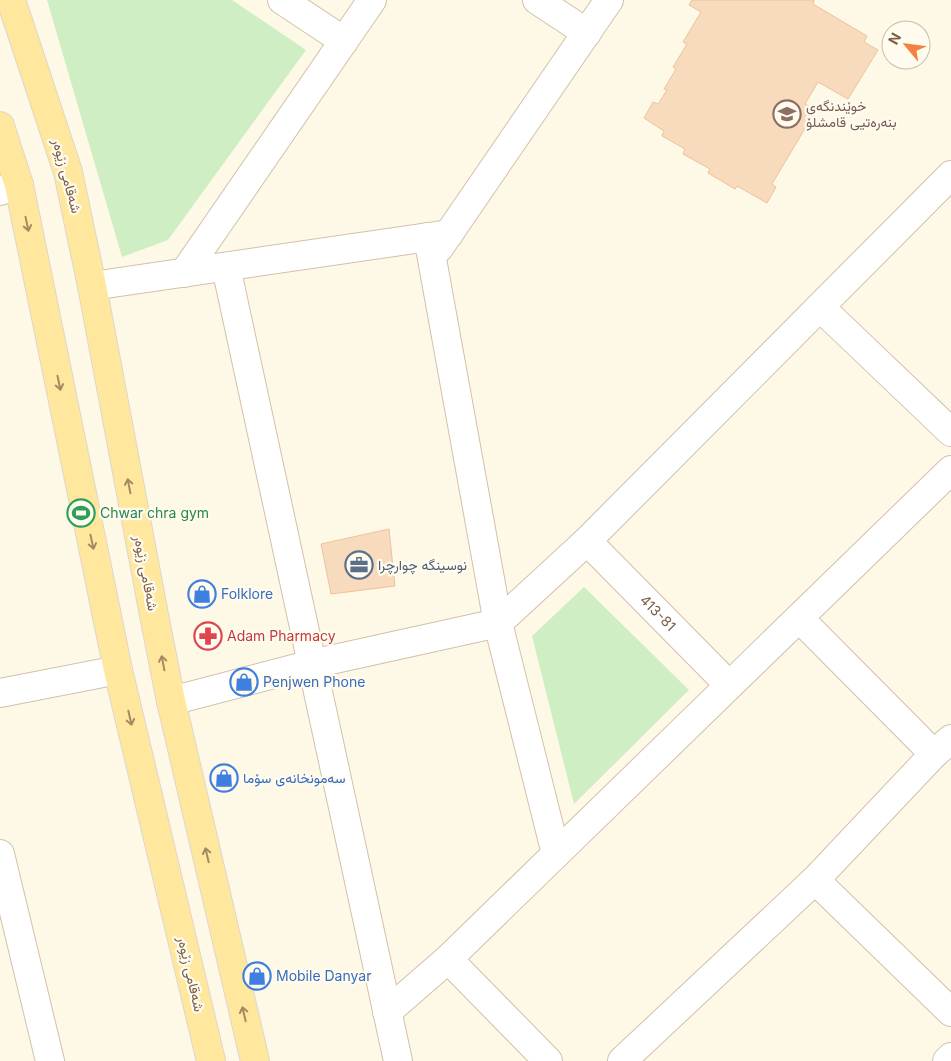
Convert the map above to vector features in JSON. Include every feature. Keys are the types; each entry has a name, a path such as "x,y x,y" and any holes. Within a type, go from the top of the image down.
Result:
{"main road":[{"name":"شەقامی زێوەر","path":"11,0 68,172 92,286 171,701 255,1061"},
{"name":"شەقامی زێوەر","path":"0,126 9,188 118,670 212,1061"}],"street":[{"path":"282,0 344,42"},
{"path":"184,273 372,0"},
{"path":"537,0 587,33"},
{"path":"556,854 498,623 436,243 609,0"},
{"path":"171,701 312,664 498,623 587,541 951,174"},
{"path":"92,286 436,243"},
{"path":"226,268 398,1061"},
{"path":"820,307 951,432"},
{"path":"387,1012 448,959 951,470"},
{"name":"413-81","path":"587,541 729,685"},
{"path":"622,1061 815,880 943,746 799,618"},
{"path":"0,693 118,670"},
{"path":"0,854 4,884 50,1061"},
{"path":"815,880 951,1012"},
{"path":"448,959 548,1061"},
{"path":"947,1061 951,1057"}],"green space":[{"path":"47,0 232,0 306,50 168,240 122,257"},
{"path":"584,587 689,690 574,804 532,636"}],"building":[{"path":"692,0 814,0 813,4 867,36 864,42 878,50 848,99 818,82 805,104 816,110 772,184 776,187 767,203 737,186 735,189 708,173 710,169 683,154 685,149 662,136 664,131 644,118 653,102 658,104 667,90 664,89 676,69 673,67 687,44 683,42 701,12 689,5"},
{"name":"نوسینگە چوارچرا","path":"389,529 395,586 331,594 321,544"}],"place":[{"name":"خوێندنگەی بنەرەتیی قامشلۆ","path":"787,114"},
{"name":"Chwar chra gym","path":"81,513"},
{"name":"نوسینگە چوارچرا","path":"359,565"},
{"name":"Folklore","path":"202,594"},
{"name":"Adam Pharmacy","path":"208,636"},
{"name":"Penjwen Phone","path":"244,682"},
{"name":"سەمونخانەی سۆما","path":"224,778"},
{"name":"Mobile Danyar","path":"257,976"}]}
